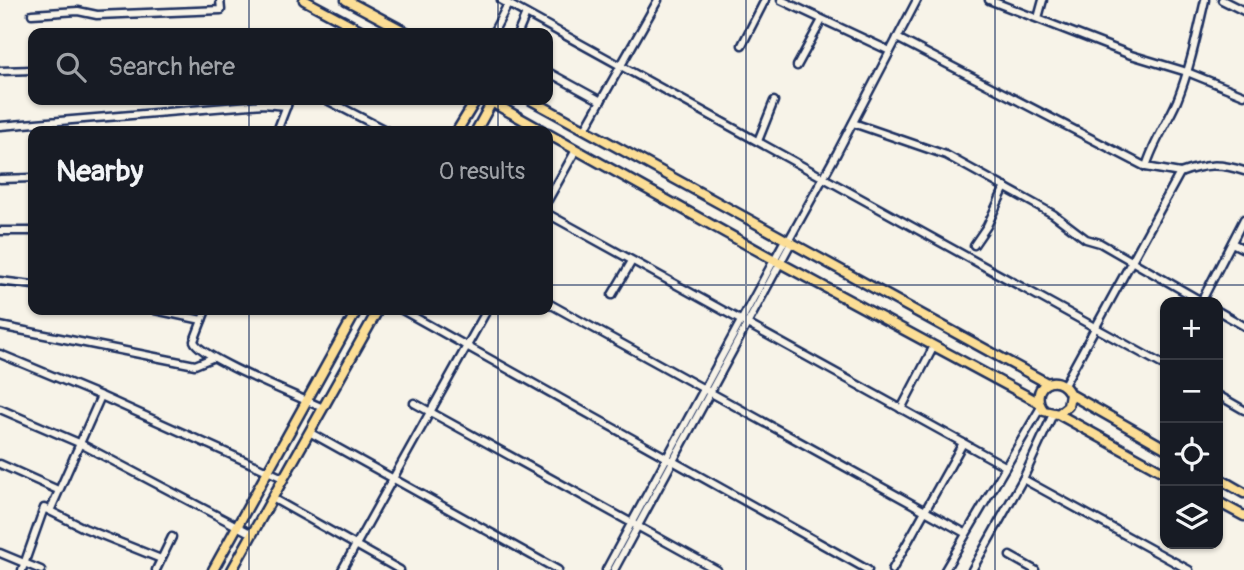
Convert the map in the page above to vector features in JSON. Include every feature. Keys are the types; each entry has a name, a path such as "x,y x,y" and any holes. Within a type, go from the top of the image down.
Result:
{"main road":[{"path":"304,0 357,28"},
{"path":"346,0 399,28"},
{"path":"460,126 473,105"},
{"path":"479,126 489,105"},
{"path":"498,105 535,126"},
{"path":"541,105 1047,383 1064,384 1070,394 1160,445"},
{"path":"553,136 1160,470"},
{"path":"213,570 354,315"},
{"path":"233,568 375,315"},
{"path":"1039,404 1040,391 1047,383"},
{"path":"1056,414 1068,406 1070,394"},
{"path":"1223,481 1244,493"},
{"path":"1223,505 1244,516"}],"street":[{"path":"32,14 78,11 97,16 221,10 220,0"},
{"path":"585,128 658,0"},
{"path":"742,45 765,0"},
{"path":"783,0 890,51"},
{"path":"606,570 671,459 917,0"},
{"path":"989,0 1244,95"},
{"path":"1038,18 1043,0"},
{"path":"1146,167 1152,148 1176,103 1187,72 1205,0"},
{"path":"1222,0 1244,11"},
{"path":"495,28 505,2 552,28"},
{"path":"519,28 526,14"},
{"path":"797,66 822,20"},
{"path":"553,28 1160,363"},
{"path":"897,38 1146,167 1180,173 1216,164 1244,171"},
{"path":"0,71 28,70"},
{"path":"553,75 601,101"},
{"path":"758,141 774,101"},
{"path":"0,126 251,105"},
{"path":"279,126 287,105"},
{"path":"337,105 377,126"},
{"path":"853,123 927,147 1053,214 1086,239 1100,243 1193,297"},
{"path":"553,191 576,150"},
{"path":"1064,384 1180,173"},
{"path":"0,179 28,178"},
{"path":"974,245 987,226 1005,187"},
{"path":"553,217 1006,466"},
{"path":"1205,297 1244,219"},
{"path":"0,231 28,231"},
{"path":"1232,243 1244,250"},
{"path":"612,295 632,261"},
{"path":"0,281 28,284"},
{"path":"553,306 965,533"},
{"path":"1223,314 1244,326"},
{"path":"178,315 202,320"},
{"path":"204,315 194,344 212,358 323,408"},
{"path":"411,315 869,570"},
{"path":"342,570 484,315"},
{"path":"0,326 195,365 212,358"},
{"path":"901,409 934,346"},
{"path":"0,354 283,478"},
{"path":"50,511 101,396"},
{"path":"1223,398 1244,410"},
{"path":"414,402 718,570"},
{"path":"945,570 1039,404"},
{"path":"0,410 79,443 252,534"},
{"path":"972,570 1056,414"},
{"path":"309,432 558,570"},
{"path":"892,570 963,443"},
{"path":"0,464 58,490"},
{"path":"1023,479 1189,570"},
{"path":"272,498 400,570"},
{"path":"24,566 44,508 84,528 161,559"},
{"path":"614,570 635,524"},
{"path":"156,570 172,537"},
{"path":"0,553 24,566 41,570"},
{"path":"1010,556 1035,570"},
{"path":"233,568 244,570"}]}
